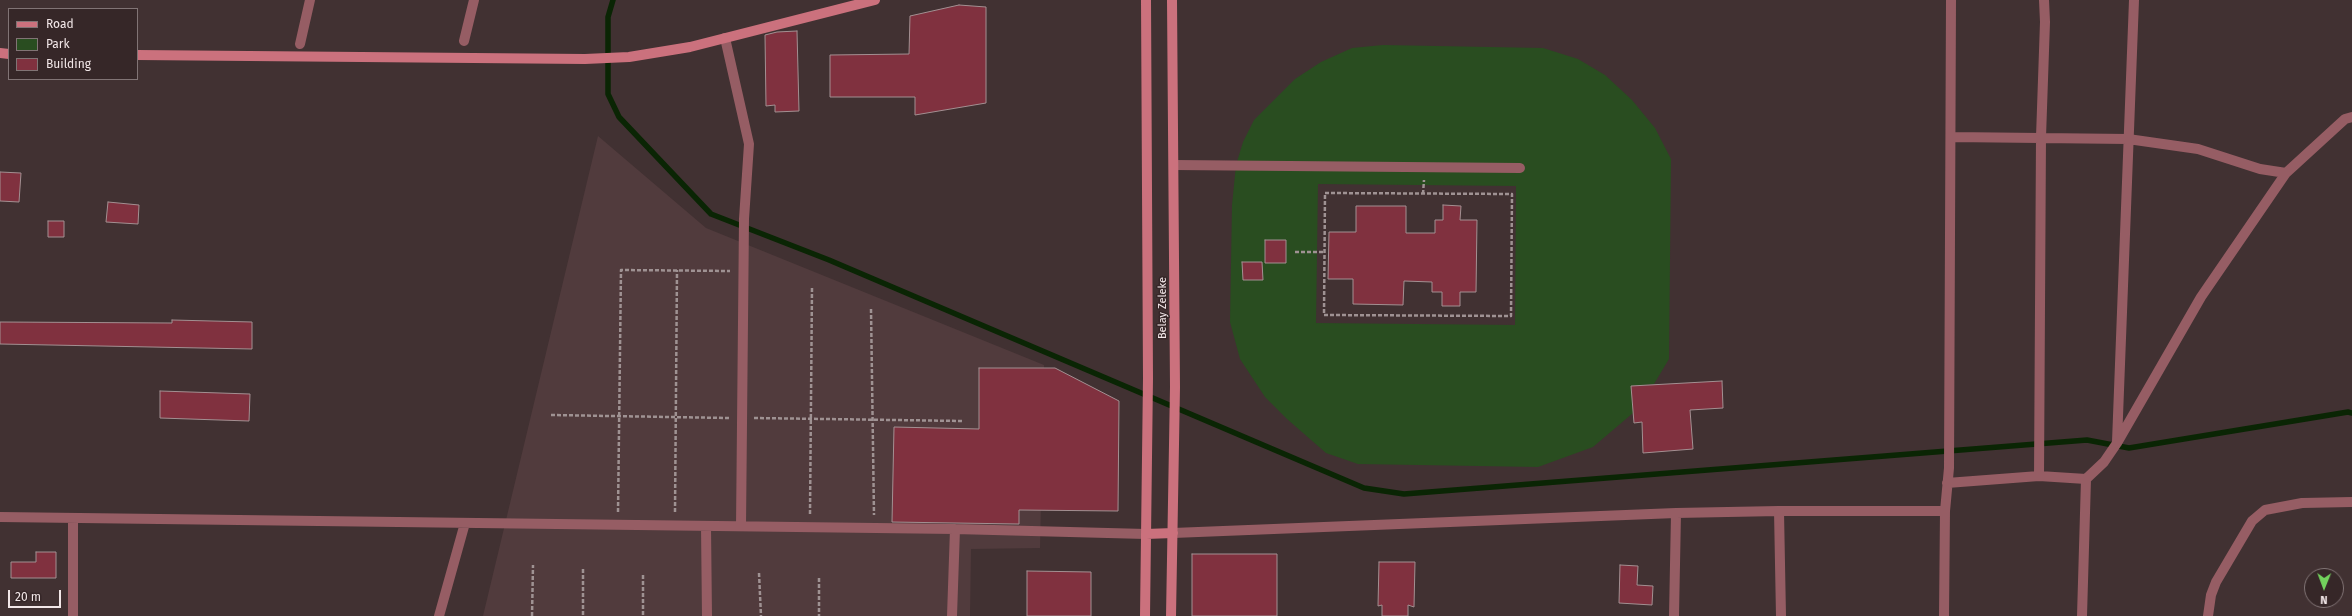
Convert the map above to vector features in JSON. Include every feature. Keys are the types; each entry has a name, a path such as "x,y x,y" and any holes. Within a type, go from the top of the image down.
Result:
{"street":[{"path":"300,44 310,0"},
{"path":"464,41 474,0"},
{"path":"138,55 585,59 629,57 690,47 875,0"},
{"name":"Belay Zeleke","path":"1145,616 1148,419 1146,0"},
{"name":"Belay Zeleke","path":"1171,616 1175,387 1172,0"},
{"path":"1944,616 1945,511 1949,468 1952,137 1951,0"},
{"path":"2039,476 2041,137 2044,0"},
{"path":"2117,443 2134,0"},
{"path":"725,38 749,144 744,219 741,526"},
{"path":"2082,616 2086,479 2104,462 2117,443 2201,297 2286,173 2345,119 2352,117"},
{"path":"1952,137 2128,139 2198,149 2260,169 2286,173"},
{"path":"1174,165 1520,168"},
{"path":"1947,483 2039,476 2086,479"},
{"path":"2208,616 2210,595 2216,582 2252,521 2265,510 2302,503 2352,502"},
{"path":"0,517 618,524 955,529 1146,534 1676,513 1779,511 1945,511"},
{"path":"1779,511 1781,616"},
{"path":"1674,616 1676,513"},
{"path":"73,518 73,616"},
{"path":"439,616 465,523"},
{"path":"706,526 707,616"},
{"path":"952,616 955,529"}],"path":[{"path":"1325,193 1512,194 1511,316 1324,315 1325,252 1325,193"},
{"path":"1295,252 1325,252"},
{"path":"618,524 621,270 743,272"},
{"path":"675,525 677,270"},
{"path":"810,527 812,288"},
{"path":"871,309 874,528"},
{"path":"532,616 533,565"},
{"path":"583,569 583,616"},
{"path":"759,573 761,616"},
{"path":"643,575 643,616"},
{"path":"819,578 819,616"}],"shaded area":[{"path":"598,136 706,228 1044,365 1040,548 971,549 970,616 483,616"}],"green space":[{"path":"1383,45 1543,48 1578,59 1605,75 1632,100 1655,128 1671,159 1669,359 1654,384 1632,386 1633,413 1593,447 1538,467 1358,464 1326,453 1287,419 1265,397 1240,359 1230,322 1232,205 1236,165 1243,142 1254,120 1295,79 1321,62 1352,48","holes":["1318,184 1516,186 1515,325 1316,323"]}],"building":[{"path":"959,5 986,7 986,103 915,115 915,97 830,97 830,55 909,54 910,16"},
{"path":"797,31 799,111 775,112 775,105 766,106 765,35 777,32"},
{"path":"0,172 21,173 19,202 0,201"},
{"path":"108,202 139,205 138,224 106,222"},
{"path":"1443,205 1461,206 1460,220 1477,220 1476,292 1460,292 1460,306 1442,306 1442,292 1432,292 1432,282 1404,281 1403,305 1353,304 1353,279 1328,279 1329,232 1356,232 1356,206 1406,206 1406,233 1435,233 1435,220 1443,220"},
{"path":"48,221 64,221 64,237 48,237"},
{"path":"1265,240 1286,240 1286,263 1265,263"},
{"path":"1242,262 1262,262 1263,280 1243,280"},
{"path":"172,320 252,322 252,349 0,344 0,322 172,323"},
{"path":"979,368 1055,368 1119,401 1118,511 1019,510 1019,524 892,522 894,427 979,429"},
{"path":"1722,381 1723,408 1690,410 1693,449 1643,453 1642,422 1634,423 1631,386"},
{"path":"160,391 250,394 249,421 160,418"},
{"path":"36,552 56,552 56,578 11,578 11,562 36,562"},
{"path":"1192,554 1277,554 1277,616 1192,616"},
{"path":"1379,562 1415,562 1414,607 1408,605 1408,616 1382,616 1382,605 1378,606"},
{"path":"1620,565 1638,566 1637,585 1653,586 1652,605 1619,603"},
{"path":"1027,571 1091,572 1091,616 1027,616"}],"waterway":[{"path":"613,0 608,17 608,94 619,117 711,214 829,260 1364,488 1404,494 2087,440 2129,448 2348,412 2352,413"}]}
